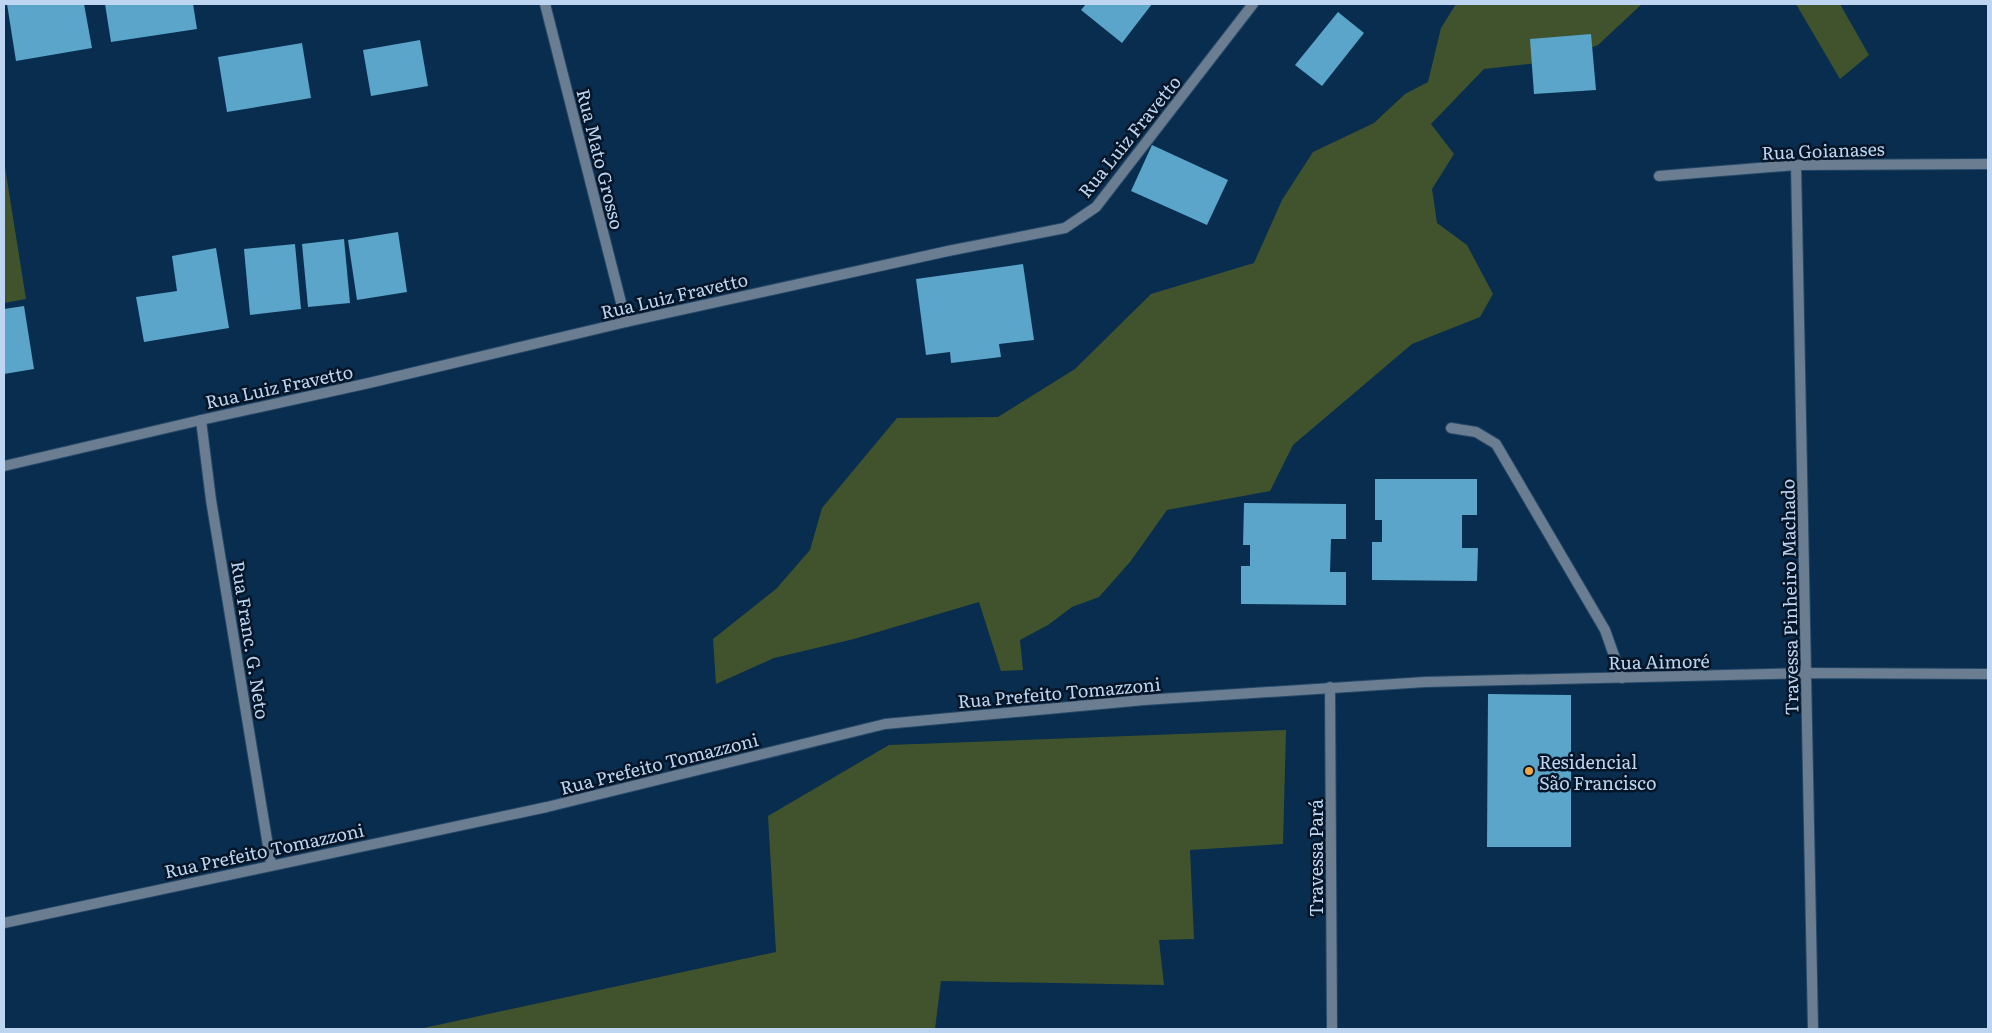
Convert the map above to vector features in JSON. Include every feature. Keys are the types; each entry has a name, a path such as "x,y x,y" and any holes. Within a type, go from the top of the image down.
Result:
{"street":[{"name":"Rua Mato Grosso","path":"545,4 626,322"},
{"name":"Rua Luiz Fravetto","path":"4,466 201,420 369,384 626,322 948,251 1065,228 1096,207 1253,4"},
{"name":"Rua Goianases","path":"1660,176 1796,164 1988,164"},
{"name":"Travessa Pinheiro Machado","path":"1796,164 1813,1029"},
{"name":"Rua Franc. G. Neto","path":"201,420 211,500 271,864"},
{"path":"1451,428 1476,432 1496,444 1605,630 1622,678"},
{"name":"Rua Aimoré","path":"1330,687 1425,682 1807,673 1988,674"},
{"name":"Rua Prefeito Tomazzoni","path":"4,923 271,864 547,807 884,724 1144,700 1330,687"},
{"name":"Travessa Pará","path":"1330,687 1332,1029"}],"green space":[{"path":"1456,4 1642,4 1598,45 1556,61 1484,69 1431,124 1454,154 1432,189 1437,223 1467,245 1493,294 1480,317 1412,344 1293,445 1270,491 1167,510 1130,562 1099,597 1072,607 1048,625 1020,640 1023,670 1001,671 979,602 854,639 774,658 716,684 713,639 776,589 810,550 822,508 897,418 998,417 1075,369 1151,294 1254,263 1282,200 1313,152 1374,123 1405,94 1428,82 1441,28"},
{"path":"1796,4 1840,4 1869,55 1840,79"},
{"path":"4,161 26,299 4,303"},
{"path":"1286,730 1283,844 1190,850 1194,939 1159,940 1164,985 941,981 935,1029 419,1029 776,952 768,816 889,745"}],"building":[{"path":"7,4 84,4 92,48 16,61"},
{"path":"105,4 193,4 197,29 111,42"},
{"path":"1086,4 1152,4 1122,43 1081,10"},
{"path":"1338,12 1364,33 1322,86 1295,65"},
{"path":"1591,34 1596,90 1534,94 1530,39"},
{"path":"420,40 428,86 371,96 363,50"},
{"path":"302,43 311,98 227,112 218,57"},
{"path":"1152,145 1228,180 1207,225 1131,191"},
{"path":"398,232 407,292 357,300 348,240"},
{"path":"344,239 350,303 308,307 302,244"},
{"path":"295,244 301,309 250,315 244,249"},
{"path":"216,248 229,328 144,342 136,297 177,291 172,256"},
{"path":"1023,264 1034,340 999,344 1001,357 951,363 950,352 926,355 916,279"},
{"path":"24,306 34,369 4,374 4,309"},
{"path":"1375,479 1477,479 1477,515 1462,515 1462,548 1478,548 1477,581 1372,580 1372,542 1382,542 1382,520 1375,520"},
{"path":"1244,503 1346,504 1346,539 1331,539 1330,572 1346,572 1346,605 1241,604 1241,566 1250,566 1250,545 1243,545"},
{"name":"Residencial São Francisco","path":"1488,694 1571,695 1571,847 1487,847"}],"place":[{"name":"Residencial São Francisco","path":"1529,771"}]}
